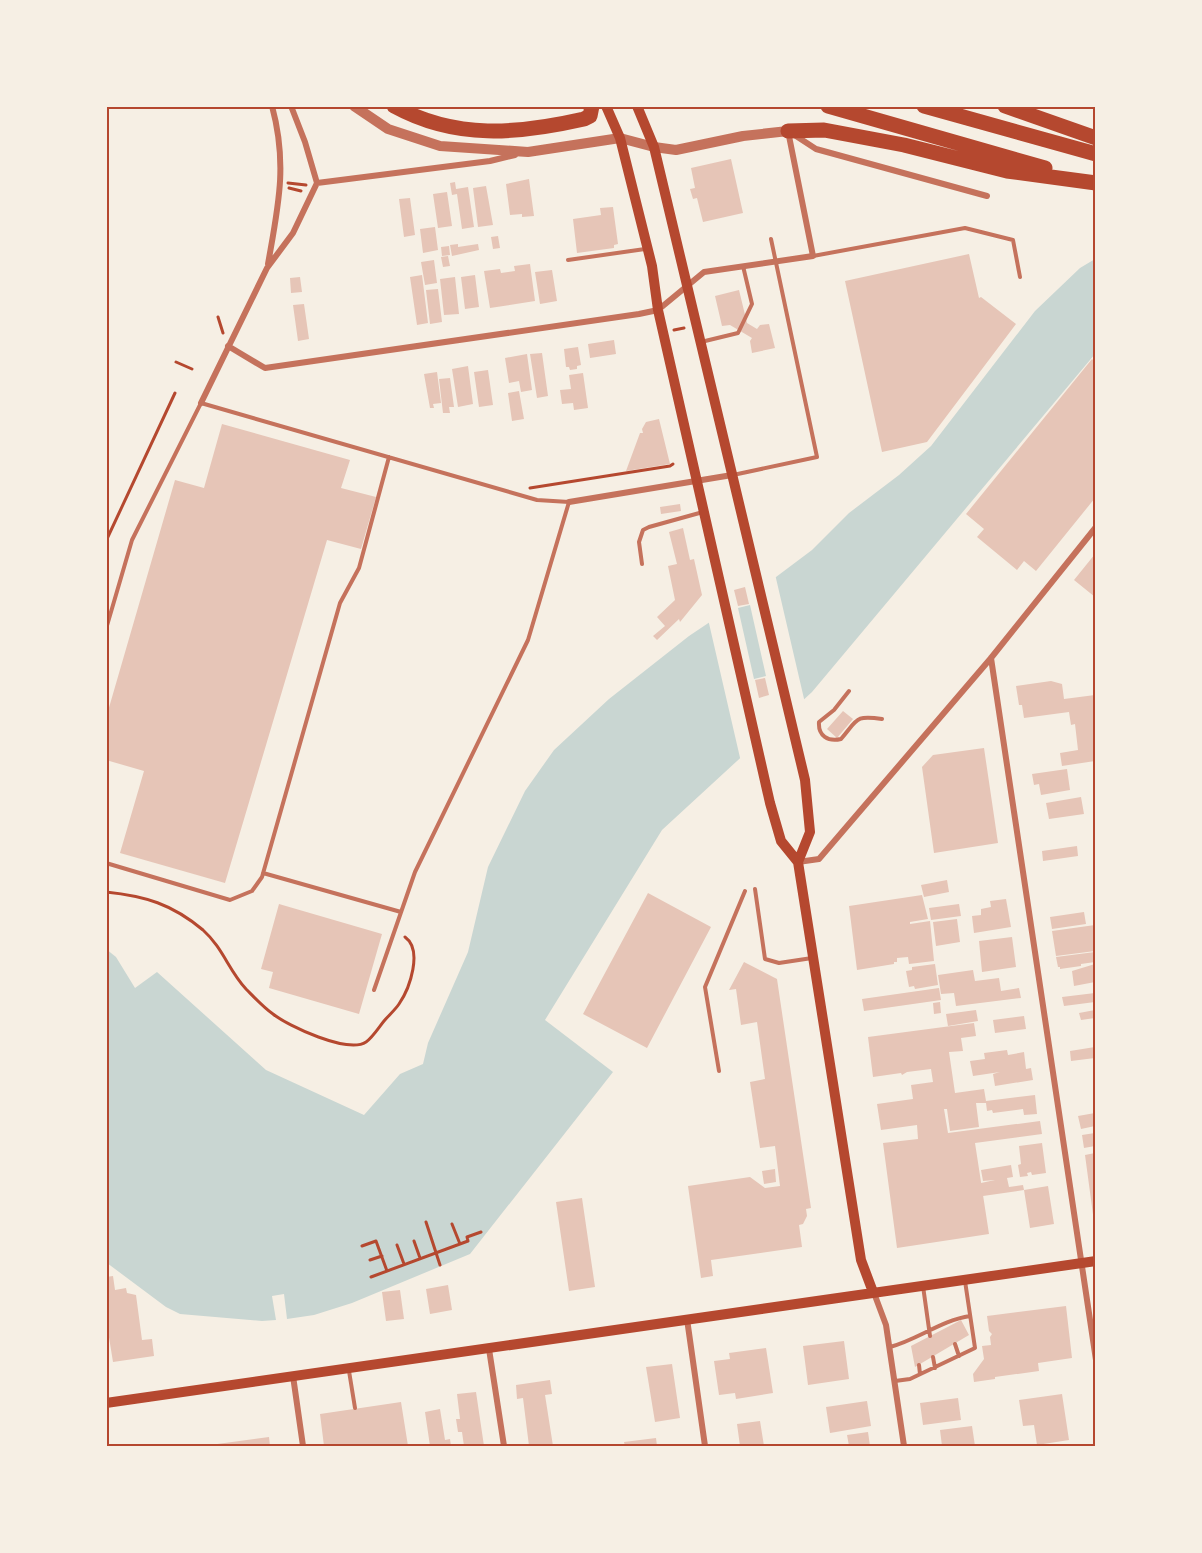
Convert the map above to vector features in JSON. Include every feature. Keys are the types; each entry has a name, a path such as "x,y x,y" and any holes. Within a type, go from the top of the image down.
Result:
{"highway":[{"path":"394,106 417,119 428,122 471,131 503,131 584,119 590,116 592,106"},
{"path":"828,106 1095,183"},
{"path":"924,106 1095,154"},
{"path":"1005,106 1095,138"},
{"path":"788,131 824,130 904,145 1007,171 1095,183"}],"main road":[{"path":"606,106 620,138 648,248 658,310 770,803 781,842 798,862"},
{"path":"637,106 654,147 805,780 810,832 798,862 861,1260 873,1292"},
{"path":"106,1403 1095,1261"}],"street":[{"path":"267,268 282,161 272,106"},
{"path":"201,403 267,268 293,233 317,183 291,106"},
{"path":"354,106 388,129 440,147 528,152"},
{"path":"317,183 490,161 528,152 620,138 676,150 743,136 788,131 816,149 987,196"},
{"path":"228,346 265,368 658,310 704,272 813,256 788,131"},
{"path":"569,502 732,475"},
{"path":"798,862 819,859 991,658 1095,527"},
{"path":"991,658 1095,1360"},
{"path":"873,1292 886,1325 904,1446"},
{"path":"687,1320 705,1446"},
{"path":"489,1349 504,1446"},
{"path":"293,1376 303,1446"}],"lane":[{"path":"813,256 965,228 1013,240 1020,277"},
{"path":"732,475 817,456 771,239"},
{"path":"568,260 648,248"},
{"path":"701,342 738,333 752,304 743,265"},
{"path":"106,629 132,540 201,403 537,500 569,502 528,640 415,872 374,990"},
{"path":"106,863 230,900 252,891 263,873 340,603 358,568 390,457"},
{"path":"642,564 639,542 643,530 704,512"},
{"path":"849,691 834,710 819,722 819,728 824,737 829,740 842,739 858,719 864,717 882,719"},
{"path":"263,873 401,912"},
{"path":"755,889 765,959 779,963 813,958"},
{"path":"719,1071 705,987 745,891"},
{"path":"895,1381 910,1379 975,1348 965,1279"},
{"path":"922,1285 930,1334"},
{"path":"890,1347 914,1342 959,1318 970,1316"},
{"path":"955,1344 959,1356"},
{"path":"933,1357 935,1368"},
{"path":"919,1365 920,1374"},
{"path":"349,1369 355,1408"}],"path":[{"path":"280,182 306,185 317,183"},
{"path":"289,188 305,192"},
{"path":"674,330 684,328"},
{"path":"176,362 192,369"},
{"path":"106,541 175,393"},
{"path":"518,494 525,489 673,464"},
{"path":"106,892 154,900 185,916 220,948 244,987 274,1015 322,1038 343,1045 354,1046 366,1042 401,1002 414,965 411,941 405,936"},
{"path":"426,1222 440,1265"},
{"path":"452,1224 460,1244"},
{"path":"371,1277 468,1241 467,1237 482,1232"},
{"path":"362,1246 376,1241 387,1271"},
{"path":"414,1241 420,1258"},
{"path":"397,1245 404,1264"},
{"path":"370,1260 382,1256"}],"shaded area":[{"path":"1095,259 1095,354 812,692 662,830 545,1020 613,1072 470,1254 352,1303 314,1315 287,1319 284,1294 272,1296 276,1320 262,1321 180,1314 166,1307 107,1263 106,949 116,957 135,988 157,972 266,1070 364,1115 400,1074 423,1064 428,1043 468,952 488,867 525,791 554,750 609,699 689,636 768,583 812,550 849,513 899,475 931,446 1035,311 1080,268"}],"pier":[{"path":"775,574 805,703 741,762 708,619","holes":["750,605 766,676 754,679 738,608"]}],"building":[{"path":"731,159 743,213 703,222 697,198 693,199 690,189 695,188 691,168"},
{"path":"529,179 534,216 510,215 506,184"},
{"path":"455,182 456,189 468,187 474,227 462,229 457,194 452,195 450,183"},
{"path":"486,186 493,225 478,227 473,188"},
{"path":"447,192 452,226 438,228 433,194"},
{"path":"410,198 415,235 404,237 399,199"},
{"path":"613,207 618,244 614,245 614,248 577,253 573,219 601,215 600,208"},
{"path":"435,227 438,250 423,253 420,229"},
{"path":"498,236 500,248 493,249 491,237"},
{"path":"458,244 458,247 478,244 479,250 452,256 450,245"},
{"path":"449,246 450,255 442,256 441,247"},
{"path":"969,254 979,298 981,297 1016,324 927,442 882,452 845,281"},
{"path":"448,256 450,266 443,267 441,257"},
{"path":"434,260 437,283 425,285 421,262"},
{"path":"530,264 535,301 490,308 484,271 500,269 501,273 515,271 514,266"},
{"path":"552,270 557,301 540,304 535,272"},
{"path":"422,275 428,323 417,325 410,277"},
{"path":"475,275 479,307 465,309 461,277"},
{"path":"300,277 302,292 291,293 290,278"},
{"path":"455,277 459,314 444,315 440,279"},
{"path":"438,289 442,322 430,324 426,290"},
{"path":"739,290 747,323 757,329 760,325 769,324 775,348 752,353 750,341 752,338 730,325 722,326 715,296"},
{"path":"304,304 309,339 298,341 293,305"},
{"path":"614,340 616,354 590,358 588,344"},
{"path":"578,347 581,365 577,366 577,369 570,370 566,367 564,349"},
{"path":"542,353 548,396 537,398 530,354"},
{"path":"527,354 532,390 521,392 519,381 509,383 505,358"},
{"path":"1092,359 1095,362 1095,498 1036,571 1024,561 1017,570 977,537 984,529 966,514"},
{"path":"468,366 473,404 458,407 452,369"},
{"path":"488,370 493,405 479,407 474,372"},
{"path":"437,372 441,403 433,404 434,408 430,408 424,374"},
{"path":"583,373 588,408 574,410 573,403 562,404 560,390 571,389 569,375"},
{"path":"450,378 454,407 449,407 450,413 443,413 439,379"},
{"path":"519,391 524,419 512,421 508,393"},
{"path":"659,419 670,464 626,471 646,422"},
{"path":"222,424 350,460 341,488 376,497 361,549 327,540 225,883 120,853 144,771 106,760 106,718 175,480 204,488"},
{"path":"680,504 681,511 661,514 660,507"},
{"path":"683,528 690,560 694,559 702,595 680,622 679,619 657,640 653,636 665,626 657,617 675,600 668,566 677,564 669,532"},
{"path":"1095,554 1095,597 1074,580"},
{"path":"745,587 749,604 738,606 734,590"},
{"path":"765,678 769,695 759,698 755,680"},
{"path":"1051,681 1062,684 1064,699 1095,695 1095,761 1062,766 1060,753 1078,750 1075,724 1071,725 1069,712 1024,718 1016,686"},
{"path":"843,711 853,719 837,738 827,729"},
{"path":"984,748 998,843 934,853 922,767 933,755"},
{"path":"1067,769 1070,790 1041,795 1039,784 1034,785 1032,774"},
{"path":"1081,797 1084,814 1049,819 1046,803"},
{"path":"1077,846 1078,856 1043,861 1042,851"},
{"path":"947,880 949,892 924,897 921,885"},
{"path":"648,893 711,927 647,1048 583,1014"},
{"path":"922,895 928,919 910,922 910,924 930,921 934,961 909,964 908,957 897,958 894,964 857,970 849,906"},
{"path":"1006,899 1011,927 974,933 972,916 981,915 981,909 991,907 990,901"},
{"path":"279,904 382,934 359,1014 269,988 273,972 261,969"},
{"path":"959,904 961,916 931,920 929,908"},
{"path":"1084,912 1086,924 1052,929 1050,917"},
{"path":"957,919 960,942 936,946 933,922"},
{"path":"1095,925 1095,951 1056,956 1052,931"},
{"path":"1012,937 1016,967 982,972 979,941"},
{"path":"1095,952 1095,962 1060,969 1058,967 1056,957"},
{"path":"744,962 777,979 811,1208 806,1209 807,1216 803,1224 799,1225 802,1247 711,1260 713,1276 701,1278 688,1186 750,1177 765,1188 780,1186 775,1146 760,1148 750,1082 765,1079 757,1022 741,1025 736,989 729,990"},
{"path":"935,964 938,985 915,989 914,986 909,987 906,971 912,970 912,967"},
{"path":"1095,964 1095,982 1074,986 1072,971"},
{"path":"973,970 975,981 999,978 1001,991 1019,988 1021,998 956,1006 954,993 941,994 938,975"},
{"path":"939,988 941,1000 864,1011 862,999"},
{"path":"1095,993 1095,1002 1064,1006 1062,997"},
{"path":"940,1002 941,1013 934,1014 933,1003"},
{"path":"976,1010 978,1021 948,1026 946,1014"},
{"path":"1095,1010 1095,1018 1081,1020 1079,1013"},
{"path":"1024,1016 1026,1029 995,1033 993,1020"},
{"path":"974,1023 976,1036 961,1038 963,1051 949,1052 955,1093 984,1089 986,1101 1035,1095 1037,1114 1024,1115 1023,1109 993,1113 992,1110 987,1111 986,1103 976,1103 979,1127 950,1131 947,1109 944,1109 948,1133 1040,1121 1042,1134 975,1143 989,1234 897,1248 883,1143 918,1139 917,1125 881,1130 877,1104 913,1099 911,1085 933,1082 931,1069 907,1072 902,1075 901,1073 873,1077 868,1037"},
{"path":"1095,1047 1095,1058 1071,1061 1070,1051"},
{"path":"1007,1050 1008,1055 1024,1052 1026,1069 1031,1068 1033,1080 995,1086 993,1074 1000,1072 973,1076 970,1061 985,1059 984,1053"},
{"path":"1095,1113 1095,1126 1081,1129 1078,1116"},
{"path":"1095,1133 1095,1146 1084,1148 1082,1135"},
{"path":"1042,1143 1046,1173 1032,1175 1031,1172 1027,1173 1028,1176 1020,1177 1019,1146"},
{"path":"1095,1153 1095,1222 1094,1222 1085,1155"},
{"path":"1011,1165 1013,1177 1007,1178 1009,1187 1023,1185 1024,1190 983,1196 981,1183 995,1180 983,1181 981,1170"},
{"path":"775,1169 776,1182 764,1184 762,1171"},
{"path":"1048,1186 1054,1224 1030,1228 1024,1190"},
{"path":"582,1198 595,1287 569,1291 556,1202"},
{"path":"113,1276 115,1290 126,1288 127,1293 136,1295 142,1340 152,1339 154,1356 113,1362 106,1319 106,1277"},
{"path":"448,1285 452,1310 430,1314 426,1289"},
{"path":"400,1290 404,1319 386,1321 382,1292"},
{"path":"1066,1306 1072,1358 1038,1363 1039,1371 974,1382 973,1374 984,1359 982,1346 991,1345 992,1334 989,1331 987,1316"},
{"path":"961,1320 969,1335 915,1367 911,1346"},
{"path":"844,1341 849,1379 808,1385 803,1346"},
{"path":"766,1348 773,1393 736,1399 735,1393 719,1395 714,1361 730,1359 729,1353"},
{"path":"672,1364 680,1418 655,1422 646,1367"},
{"path":"550,1380 552,1394 545,1395 553,1446 529,1446 523,1398 517,1399 516,1385"},
{"path":"476,1392 484,1446 464,1446 462,1432 458,1432 456,1419 460,1419 457,1394"},
{"path":"1062,1394 1069,1440 1037,1445 1034,1425 1023,1426 1019,1400"},
{"path":"958,1398 961,1420 923,1425 920,1403"},
{"path":"867,1401 871,1426 830,1433 826,1407"},
{"path":"401,1402 408,1446 324,1446 320,1414"},
{"path":"440,1409 445,1440 450,1439 451,1446 430,1446 425,1412"},
{"path":"760,1421 764,1446 740,1446 737,1424"},
{"path":"972,1426 975,1446 942,1446 940,1430"},
{"path":"868,1432 870,1446 849,1446 847,1435"},
{"path":"269,1437 270,1446 210,1446 210,1445"},
{"path":"656,1438 657,1446 625,1446 624,1442"}]}
